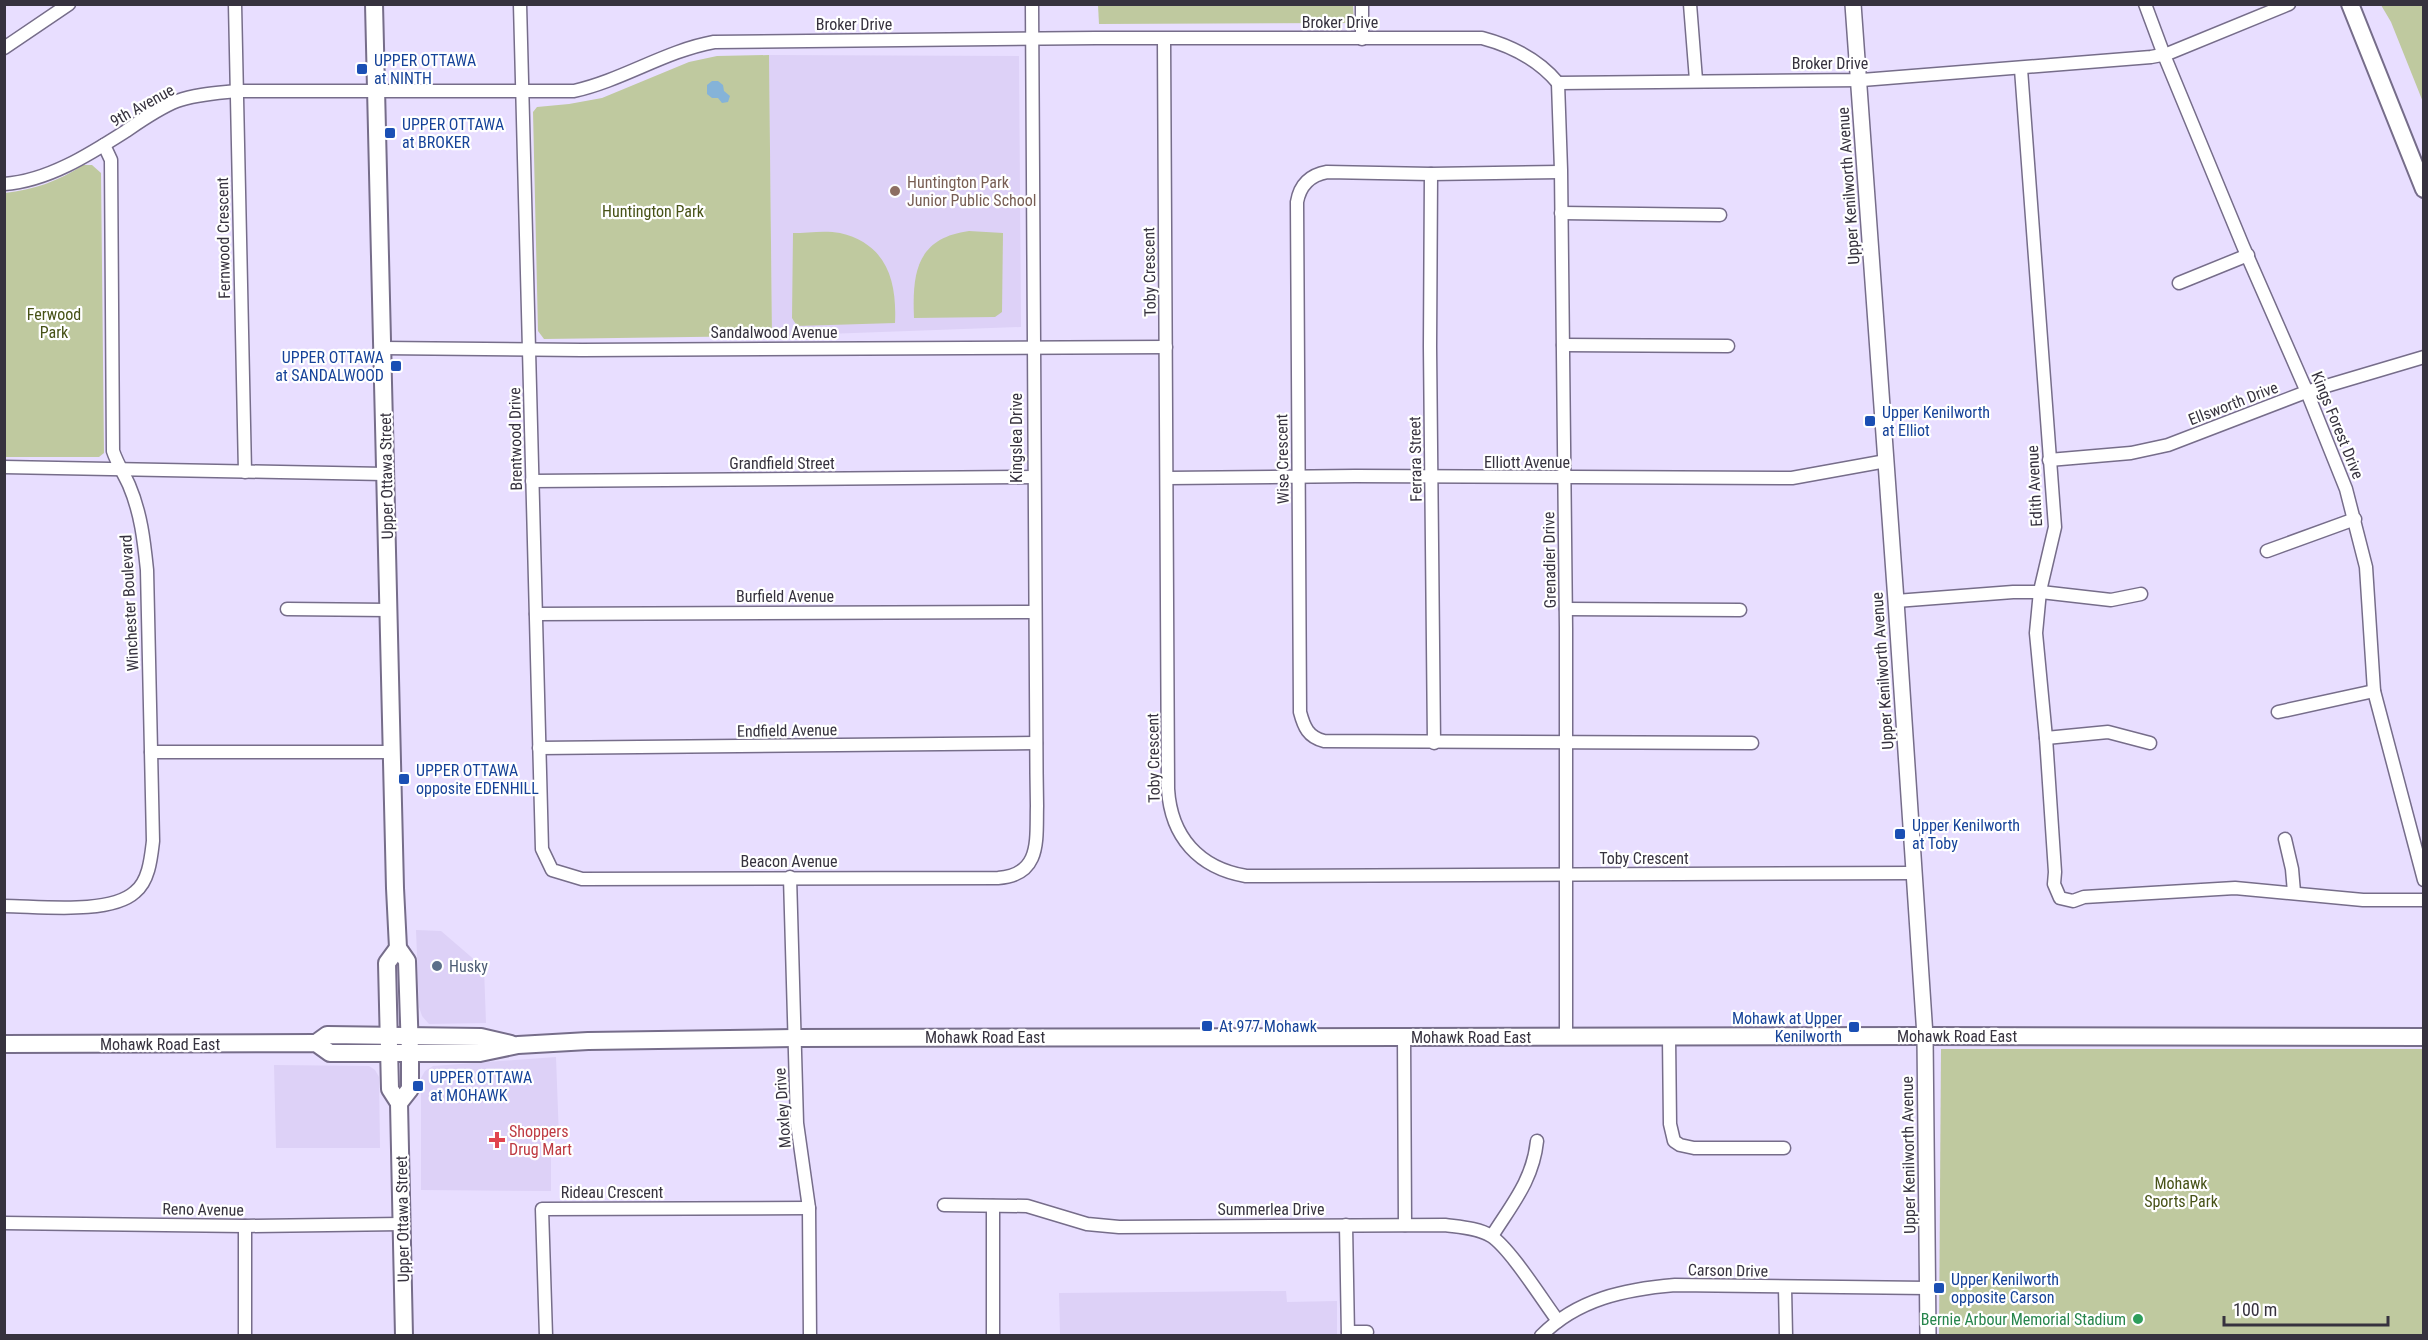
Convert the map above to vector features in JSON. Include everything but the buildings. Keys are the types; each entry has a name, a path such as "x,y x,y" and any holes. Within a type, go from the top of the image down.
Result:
{"main road":[{"name":"Upper Ottawa Street","path":"374,4 398,948 407,961 409,1044 410,1089 399,1103"},
{"path":"2350,4 2424,189"},
{"name":"Upper Ottawa Street","path":"398,948 387,963 390,1089 399,1103 404,1335"},
{"name":"Mohawk Road East","path":"4,1044 316,1043 327,1035 389,1045 409,1044 480,1053 518,1045 588,1041 794,1038 2424,1037"}],"street":[{"path":"4,48 69,4"},
{"name":"Fernwood Crescent","path":"235,4 245,472"},
{"name":"Brentwood Drive","path":"520,4 539,748 543,849 552,870"},
{"name":"Kingslea Drive","path":"1025,869 1033,858 1036,846 1032,477 1032,4"},
{"path":"1362,4 1362,39"},
{"path":"1690,4 1696,80"},
{"name":"Upper Kenilworth Avenue","path":"1852,4 1925,1036 1928,1335"},
{"name":"Kings Forest Drive","path":"2145,4 2164,55 2339,470 2355,519 2366,567 2374,691 2424,880"},
{"name":"Broker Drive","path":"376,92 565,91 590,87 632,73 666,55 714,42 1032,39 1482,38 1509,46 1525,55 1558,83 1858,80 2021,69 2164,55 2289,4"},
{"name":"Toby Crescent","path":"1164,40 1169,802 1176,828 1197,854 1226,872 1246,876 1913,873"},
{"name":"Edith Avenue","path":"2021,69 2055,527 2041,592 2036,633 2046,738 2054,884 2060,898 2073,901 2084,897 2235,888 2294,892"},
{"name":"Grenadier Drive","path":"1558,83 1566,609 1566,1037"},
{"name":"9th Avenue","path":"4,183 48,173 104,145 145,118 177,101 199,95 236,91 376,92"},
{"name":"Winchester Boulevard","path":"4,906 102,907 122,901 136,892 150,863 153,841 147,570 143,532 129,484 120,470 113,451 111,160 104,145"},
{"name":"Wise Crescent","path":"1560,172 1431,174 1327,172 1314,176 1301,188 1297,202 1300,712 1305,728 1313,737 1324,741 1752,743"},
{"name":"Ferrara Street","path":"1431,174 1430,347 1434,743"},
{"path":"1561,213 1720,215"},
{"path":"2179,283 2248,255"},
{"path":"1563,345 1728,346"},
{"name":"Sandalwood Avenue","path":"382,348 1166,347"},
{"name":"Ellsworth Drive","path":"2049,460 2131,453 2168,445 2307,392 2424,357"},
{"name":"Elliott Avenue","path":"1167,478 1792,478 1886,461"},
{"path":"4,467 386,474"},
{"name":"Grandfield Street","path":"532,481 1032,477"},
{"path":"2267,550 2355,519"},
{"path":"1896,601 2041,592 2111,600 2141,594"},
{"path":"287,609 389,610"},
{"path":"1566,609 1740,610"},
{"name":"Burfield Avenue","path":"536,614 1034,612"},
{"path":"2278,712 2374,691"},
{"path":"2046,738 2108,732 2150,743"},
{"name":"Endfield Avenue","path":"539,748 1036,743"},
{"path":"151,752 392,752"},
{"path":"2285,839 2292,869 2294,892 2363,900 2424,900"},
{"name":"Beacon Avenue","path":"552,870 582,879 998,878 1015,875 1025,869"},
{"name":"Moxley Drive","path":"790,877 797,1122 809,1208 810,1335"},
{"path":"1404,1036 1405,1225"},
{"path":"1669,1037 1670,1124 1674,1141 1694,1148 1784,1148"},
{"path":"1537,1141 1535,1163 1528,1179 1492,1236 1558,1322"},
{"name":"Summerlea Drive","path":"944,1205 1027,1206 1087,1224 1119,1227 1405,1225 1461,1227 1492,1236"},
{"path":"993,1206 993,1335"},
{"name":"Rideau Crescent","path":"546,1335 542,1209 809,1208"},
{"name":"Reno Avenue","path":"4,1223 245,1226 402,1224"},
{"path":"1346,1225 1348,1334 1367,1332"},
{"path":"245,1226 245,1335"},
{"name":"Carson Drive","path":"1541,1335 1595,1300 1647,1287 1676,1285 1928,1288"},
{"path":"1785,1287 1786,1335"}],"shaded area":[{"name":"Huntington Park Junior Public School","path":"769,55 1019,56 1021,327 772,336"},
{"path":"416,930 441,931 484,968 486,1023 429,1024 422,1016 419,1007"},
{"path":"556,1057 559,1138 551,1139 551,1191 421,1190 421,1078 425,1071 433,1066"},
{"path":"274,1065 369,1066 375,1070 379,1077 380,1148 276,1148"},
{"path":"1286,1291 1287,1302 1337,1301 1337,1335 1060,1335 1059,1293"}],"green space":[{"path":"1098,5 1353,5 1354,23 1099,24"},
{"path":"2381,5 2423,5 2423,102 2391,22"},
{"name":"Huntington Park","path":"769,55 772,336 544,339 538,331 533,112 537,107 602,98 689,62 717,56"},
{"name":"Ferwood Park","path":"83,165 92,165 101,173 104,453 99,457 5,457 5,193 46,184"},
{"path":"969,231 1003,233 1002,312 995,317 914,318 914,286 921,260 928,249 938,241"},
{"path":"793,233 840,233 856,238 869,246 879,255 891,279 895,323 797,326 792,318"},
{"name":"Mohawk Sports Park","path":"1941,1049 2423,1049 2423,1335 1939,1335"}],"water":[{"path":"712,81 718,81 723,85 724,91 730,96 728,102 722,103 718,98 712,98 707,94 707,85"}],"place":[{"name":"UPPER OTTAWA at NINTH","path":"362,69"},
{"name":"UPPER OTTAWA at BROKER","path":"390,133"},
{"name":"Huntington Park Junior Public School","path":"895,191"},
{"name":"UPPER OTTAWA at SANDALWOOD","path":"396,366"},
{"name":"Upper Kenilworth at Elliot","path":"1870,421"},
{"name":"UPPER OTTAWA opposite EDENHILL","path":"404,779"},
{"name":"Upper Kenilworth at Toby","path":"1900,834"},
{"name":"Husky","path":"437,966"},
{"name":"At 977 Mohawk","path":"1207,1026"},
{"name":"Mohawk at Upper Kenilworth","path":"1854,1027"},
{"name":"UPPER OTTAWA at MOHAWK","path":"418,1086"},
{"name":"Shoppers Drug Mart","path":"497,1140"},
{"name":"Upper Kenilworth opposite Carson","path":"1939,1288"},
{"name":"Bernie Arbour Memorial Stadium","path":"2138,1319"}]}
